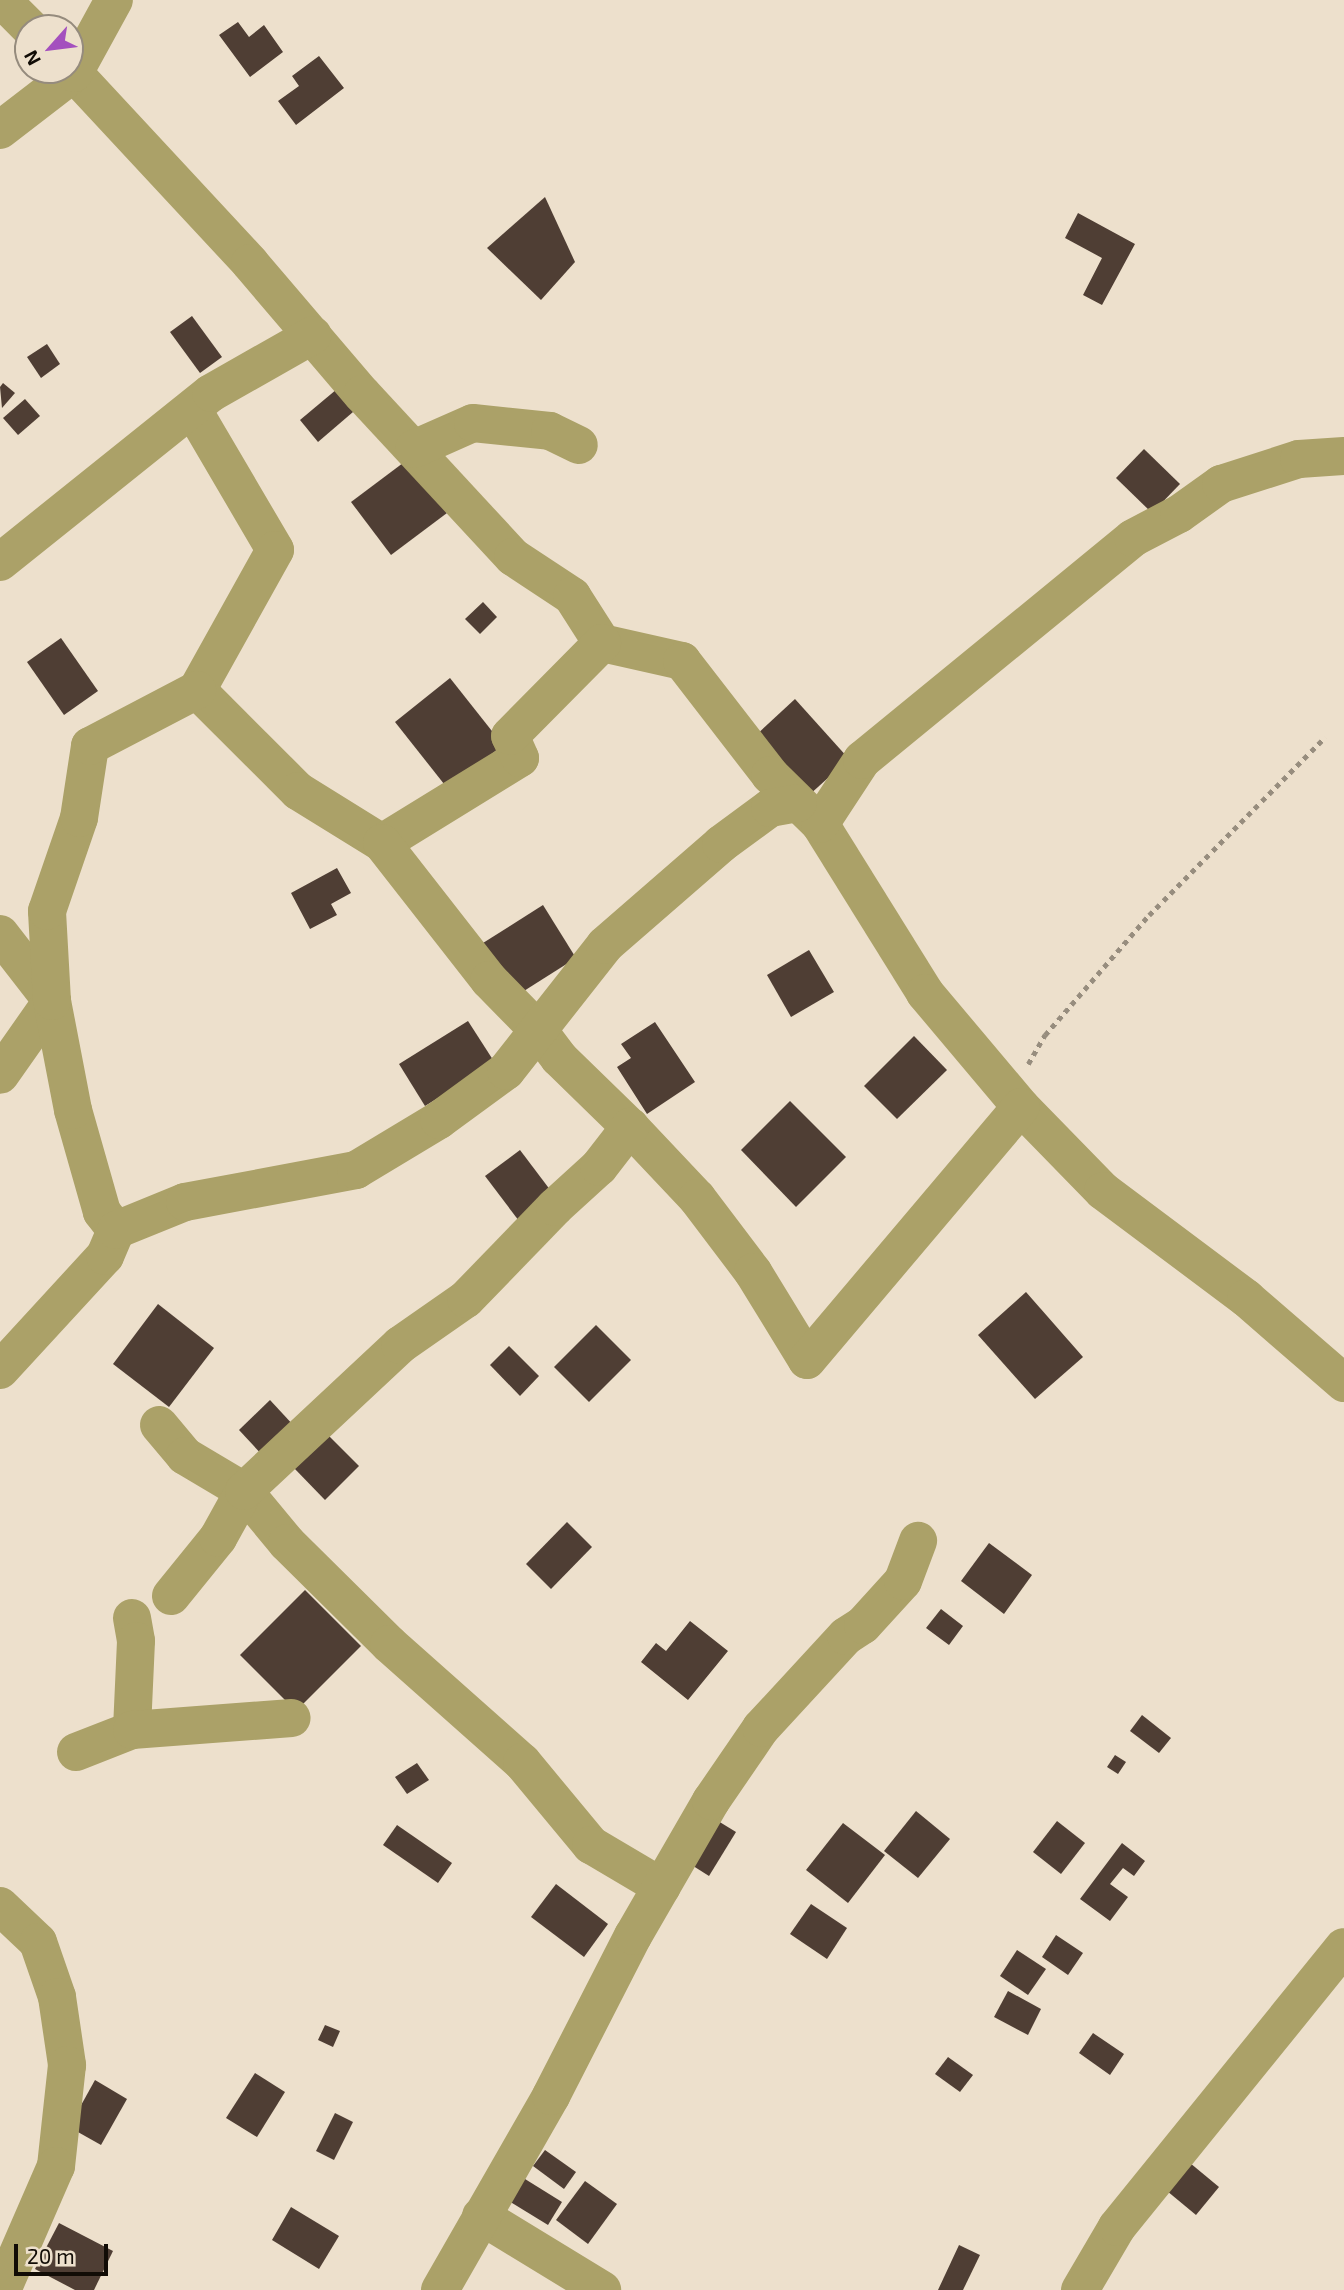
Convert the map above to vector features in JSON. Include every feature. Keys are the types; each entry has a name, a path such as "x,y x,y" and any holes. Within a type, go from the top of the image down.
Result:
{"street":[{"path":"2,0 16,14"},
{"path":"84,51 114,0"},
{"path":"0,130 56,84"},
{"path":"84,84 513,557 572,596 602,643 682,661 770,775 809,814 925,993 1016,1101 1103,1191 1246,1298 1344,1382"},
{"path":"0,562 211,393 313,335"},
{"path":"116,1230 102,1212 73,1110 52,1001 47,911 79,818 90,746 197,690 275,550 193,410"},
{"path":"414,449 473,423 550,431 579,445"},
{"path":"809,814 862,760 1133,538 1179,514 1221,484 1299,459 1344,456"},
{"path":"382,843 520,758 510,736 602,643"},
{"path":"197,690 298,790 382,843 489,981 538,1030 559,1058 630,1126 697,1198 753,1272 807,1360 1016,1101"},
{"path":"0,1370 105,1256 116,1230 186,1202 356,1170 439,1121 506,1071 605,945 721,844 770,808 809,814"},
{"path":"0,934 52,1001"},
{"path":"0,1075 52,1001"},
{"path":"171,1596 218,1538 244,1491 401,1345 466,1298 555,1207 599,1167 630,1126"},
{"path":"159,1425 185,1456 244,1491 287,1543 389,1644 522,1762 592,1845 662,1887"},
{"path":"440,2290 551,2096 633,1936 711,1801 761,1728 846,1636 863,1625 903,1581 918,1541"},
{"path":"132,1618 136,1641 132,1730"},
{"path":"76,1752 132,1730 292,1718"},
{"path":"0,1906 38,1942 57,1997 67,2065 56,2166 2,2290"},
{"path":"1080,2290 1117,2228 1344,1947"},
{"path":"481,2216 602,2290"}],"path":[{"path":"1016,1101 1045,1035 1140,925 1325,737"}],"building":[{"path":"238,22 249,37 264,25 283,52 250,77 219,35"},
{"path":"319,56 344,88 296,125 278,101 299,86 292,76"},
{"path":"545,197 575,262 541,300 487,248"},
{"path":"1078,213 1135,244 1102,305 1083,295 1102,258 1065,238"},
{"path":"192,316 222,357 200,373 170,332"},
{"path":"47,344 60,364 41,378 27,357"},
{"path":"3,383 15,393 2,408 0,387"},
{"path":"343,384 360,406 318,442 300,420"},
{"path":"25,399 40,416 18,435 3,418"},
{"path":"1144,449 1180,484 1152,513 1116,478"},
{"path":"407,460 447,513 391,555 351,502"},
{"path":"483,602 497,617 480,634 465,619"},
{"path":"61,638 98,691 64,715 27,662"},
{"path":"450,678 503,745 448,789 395,722"},
{"path":"795,699 849,759 808,796 754,737"},
{"path":"337,868 351,893 331,904 337,915 310,929 291,893"},
{"path":"543,905 576,958 516,996 483,943"},
{"path":"809,950 834,992 791,1017 767,975"},
{"path":"468,1021 495,1063 425,1106 399,1064"},
{"path":"655,1022 695,1082 647,1114 617,1067 631,1058 621,1044"},
{"path":"914,1036 947,1070 897,1119 864,1086"},
{"path":"790,1101 846,1157 796,1207 741,1150"},
{"path":"520,1150 554,1195 519,1221 485,1176"},
{"path":"1026,1292 1083,1357 1035,1399 978,1335"},
{"path":"158,1304 214,1348 169,1407 113,1364"},
{"path":"596,1325 631,1360 589,1402 554,1367"},
{"path":"509,1346 539,1376 520,1396 490,1365"},
{"path":"270,1400 295,1427 264,1457 239,1430"},
{"path":"327,1434 359,1466 325,1500 293,1467"},
{"path":"567,1522 592,1547 551,1589 526,1564"},
{"path":"989,1543 1032,1575 1004,1614 961,1581"},
{"path":"305,1590 361,1646 296,1711 240,1655"},
{"path":"941,1609 963,1626 949,1645 926,1628"},
{"path":"690,1621 728,1651 688,1700 641,1662 656,1643 666,1651"},
{"path":"1142,1715 1171,1738 1159,1753 1130,1731"},
{"path":"1115,1755 1126,1762 1118,1774 1107,1767"},
{"path":"417,1763 429,1780 407,1794 395,1777"},
{"path":"916,1811 950,1839 918,1878 884,1851"},
{"path":"705,1813 736,1832 709,1876 679,1857"},
{"path":"1057,1821 1085,1843 1061,1874 1033,1852"},
{"path":"843,1823 885,1855 848,1903 806,1870"},
{"path":"397,1825 452,1863 438,1883 383,1845"},
{"path":"1122,1843 1145,1861 1134,1876 1123,1868 1110,1884 1128,1897 1110,1921 1080,1899"},
{"path":"556,1884 608,1924 584,1957 531,1917"},
{"path":"811,1904 847,1928 827,1959 790,1934"},
{"path":"1056,1935 1083,1953 1068,1975 1042,1957"},
{"path":"1017,1950 1046,1969 1028,1995 1000,1976"},
{"path":"1008,1991 1041,2009 1028,2035 994,2017"},
{"path":"325,2025 340,2031 333,2047 318,2040"},
{"path":"1093,2033 1124,2054 1110,2075 1079,2053"},
{"path":"948,2057 973,2075 960,2092 935,2074"},
{"path":"255,2073 285,2092 257,2137 226,2118"},
{"path":"95,2080 127,2099 101,2145 69,2127"},
{"path":"335,2113 353,2122 334,2160 316,2151"},
{"path":"545,2150 576,2172 564,2189 533,2166"},
{"path":"1184,2158 1219,2187 1196,2215 1161,2186"},
{"path":"525,2179 562,2202 548,2225 491,2190"},
{"path":"585,2181 617,2204 588,2244 556,2220"},
{"path":"291,2207 339,2236 319,2269 272,2240"},
{"path":"59,2223 113,2251 94,2290 75,2290 35,2269"},
{"path":"959,2245 980,2255 963,2290 938,2290"}]}
